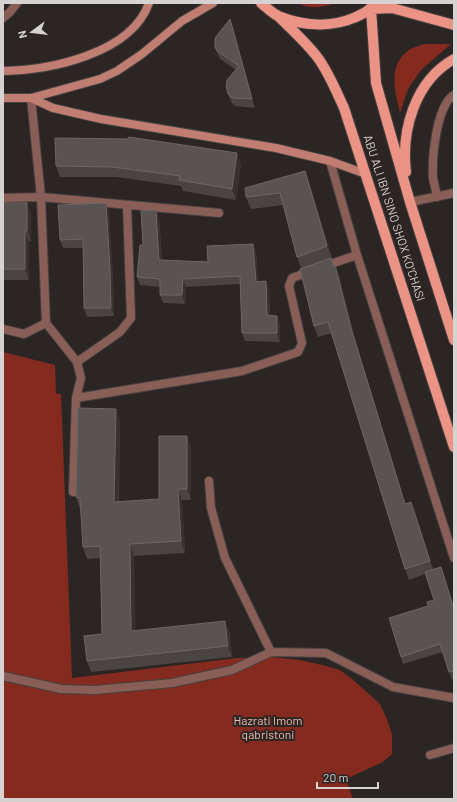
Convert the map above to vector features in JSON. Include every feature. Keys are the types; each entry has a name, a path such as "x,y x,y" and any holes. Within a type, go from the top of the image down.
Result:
{"main road":[{"path":"3,71 59,64 84,57 107,47 119,40 136,24 144,14 148,3"},
{"path":"3,98 31,98 100,79 117,71 142,54 182,21 213,3"},
{"path":"261,3 277,15 302,23 327,25 348,20 372,6 392,8 454,25"},
{"name":"ABU ALI IBN SINO SHOX KO'CHASI","path":"372,6 376,83 410,202 454,340"},
{"name":"ABU ALI IBN SINO SHOX KO'CHASI","path":"277,15 308,46 326,70 344,108 454,447"},
{"path":"410,202 405,148 406,135 412,111 424,87 440,68 454,59"},
{"path":"31,98 53,108 71,113 128,124 276,148 330,161 366,174"}],"lane":[{"path":"3,18 17,3"},
{"path":"437,196 433,180 433,160 439,121 443,108 450,97 454,95"},
{"path":"31,98 41,197 46,323 77,362 81,378 76,398 73,492"},
{"path":"330,161 357,255 454,558"},
{"path":"410,202 454,193"},
{"path":"3,198 41,197 219,213"},
{"path":"77,362 120,332 131,318 127,205"},
{"path":"76,398 242,371 298,352 302,343 288,286 292,278 357,255"},
{"path":"3,329 24,334 46,323"},
{"path":"209,481 210,508 225,558 271,652"},
{"path":"3,676 62,689 95,690 172,683 232,670 271,652 326,653 393,688 454,698"},
{"path":"430,755 454,748"}],"green space":[{"path":"297,3 335,3 316,7"},
{"path":"424,44 451,44 421,70 408,89 400,113 396,96 394,79 395,71 402,56 414,47"},
{"name":"Hazrati Imom qabristoni","path":"3,352 55,365 56,394 61,394 72,678 237,658 271,657 300,660 340,670 380,704 392,735 392,754 383,762 346,779 353,799 3,799"}],"building":[{"path":"230,19 252,99 232,98 228,94 226,86 227,80 239,66 217,51 215,47 215,38"},
{"path":"129,137 237,153 232,189 179,180 180,176 112,167 56,166 55,138 128,139"},
{"path":"305,171 327,246 297,257 280,193 246,197 245,188"},
{"path":"3,203 27,203 25,269 3,269"},
{"path":"106,203 111,308 84,308 83,239 60,240 58,205"},
{"path":"156,210 159,260 208,262 207,246 253,244 256,282 266,281 267,315 277,316 277,333 242,333 240,276 183,279 182,295 160,295 160,279 137,277 140,245 143,245 141,211"},
{"path":"331,258 333,266 335,265 351,328 405,504 411,502 430,561 405,569 328,322 314,326 300,269"},
{"path":"78,408 116,409 114,502 159,499 159,436 187,436 187,489 178,489 181,541 130,544 131,631 225,621 228,646 87,661 84,636 102,634 100,546 83,547 80,498 76,497"},
{"path":"441,567 454,609 454,671 449,672 440,644 401,657 389,618 428,606 427,602 434,600 425,572"}]}
